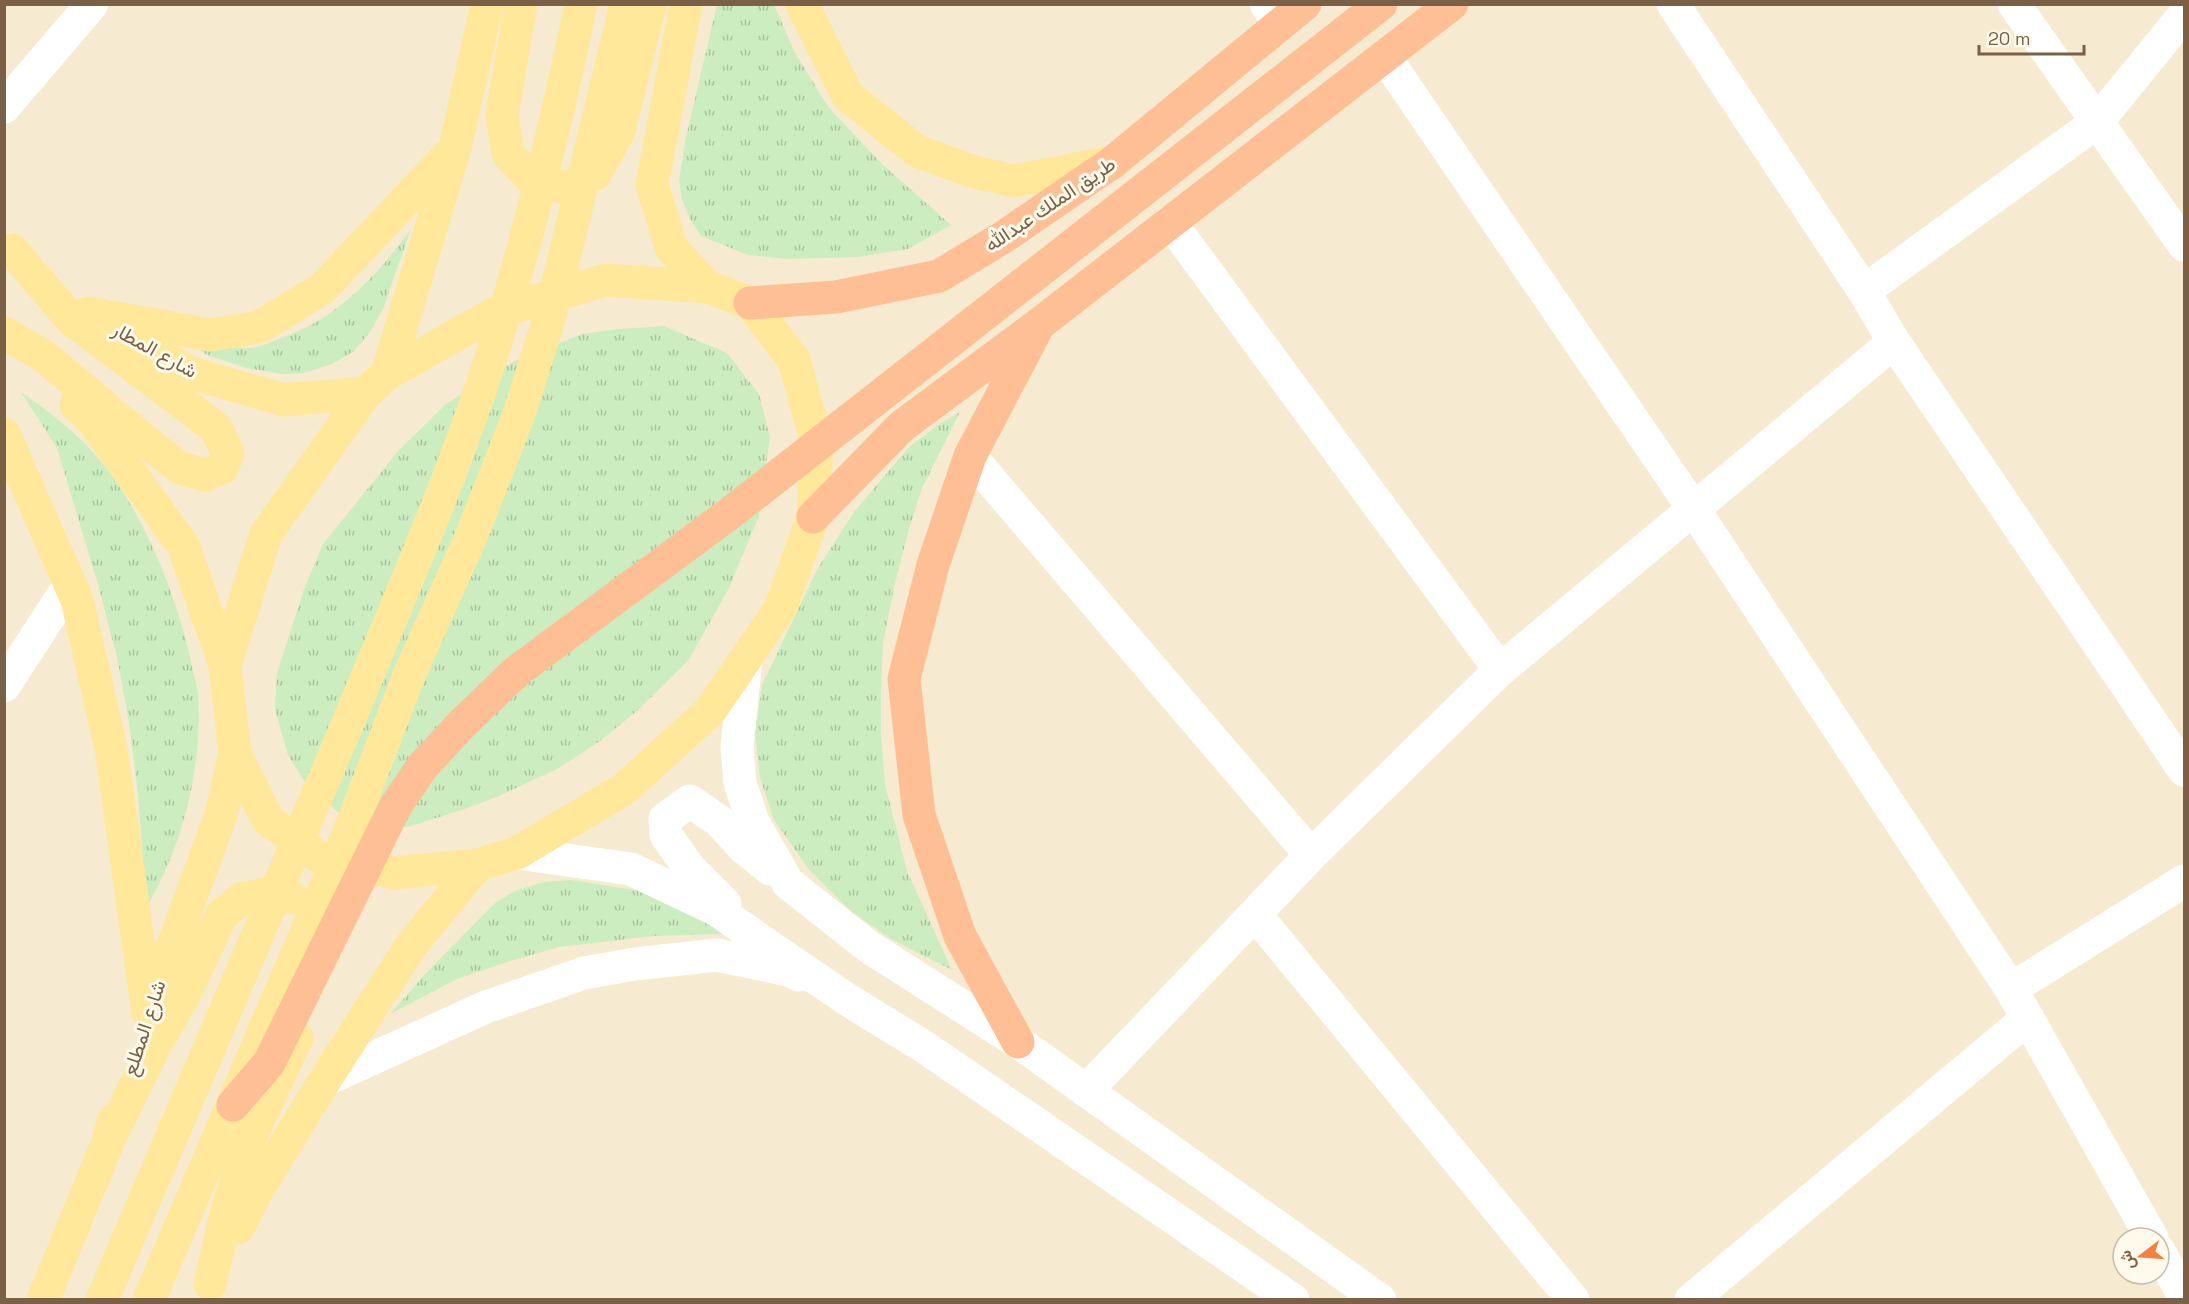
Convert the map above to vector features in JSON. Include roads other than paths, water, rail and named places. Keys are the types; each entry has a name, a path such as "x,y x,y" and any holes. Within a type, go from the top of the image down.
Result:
{"highway":[{"path":"233,1105 269,1063 395,807 422,767 461,725 517,671 729,514 1382,4"},
{"path":"813,517 902,426 1038,325 1452,4"},
{"name":"طريق الملك عبدالله","path":"750,303 836,297 939,276 1002,238 1113,162 1192,99 1284,11"},
{"path":"1018,1042 960,936 919,815 904,679 933,564 970,456 1038,325"}],"main road":[{"path":"225,665 266,534 377,383 455,148 487,4"},
{"path":"521,4 502,114 507,154 532,179 566,188 595,174 619,131 650,4"},
{"path":"102,1299 315,802 450,476 490,361 526,235 556,125 581,4"},
{"path":"149,1299 351,827 410,673 470,539 518,417 550,316 626,4"},
{"path":"686,4 652,185 672,249 708,287"},
{"path":"802,4 848,96 917,151 974,172 1014,181 1113,162"},
{"path":"88,313 211,335 259,327 322,290 455,148"},
{"path":"4,333 44,356 180,468 205,475 222,468 228,453 216,428 71,320 8,246"},
{"name":"شارع المطار","path":"8,246 88,313 191,373 284,400 377,383"},
{"path":"4,345 90,417 183,545 225,665 235,754 268,820 319,857 395,873 477,865 517,853 624,789 710,711 781,607 813,517 817,444 794,360 750,303 708,287 606,280 497,312 377,383"},
{"path":"4,434 77,600 111,748 148,1014"},
{"name":"شارع المطلع","path":"43,1299 108,1142 148,1014 221,814 235,754"},
{"path":"206,1292 256,1192 325,1080 410,947 477,865"},
{"path":"108,1142 155,1045 183,998 222,916 241,899 272,893 298,899 320,910 336,937 330,967 252,1134 227,1210 206,1292"}],"street":[{"path":"4,107 92,4"},
{"path":"1672,4 1864,291 1893,342 2184,770"},
{"path":"2014,4 2184,245"},
{"path":"1864,291 2097,122 2184,15"},
{"path":"1385,57 1693,508 2011,989 2145,1226"},
{"path":"1170,222 1500,670"},
{"path":"1086,1092 1311,855 1500,670 1893,342"},
{"path":"970,456 1311,855"},
{"path":"4,686 69,586"},
{"path":"746,659 736,747 740,783 753,822 788,883"},
{"path":"759,937 690,869 666,835 665,819 690,801 719,821 744,848 869,946 1018,1042 1380,1299"},
{"path":"517,853 631,869 715,909 845,998 926,1048 1292,1299"},
{"path":"2011,989 2184,881"},
{"path":"1255,914 1574,1299"},
{"path":"325,1080 486,1007 584,973 635,964 717,956 788,970 845,998"},
{"path":"1691,1299 2028,1018"},
{"path":"2171,1273 2184,1296"}]}
